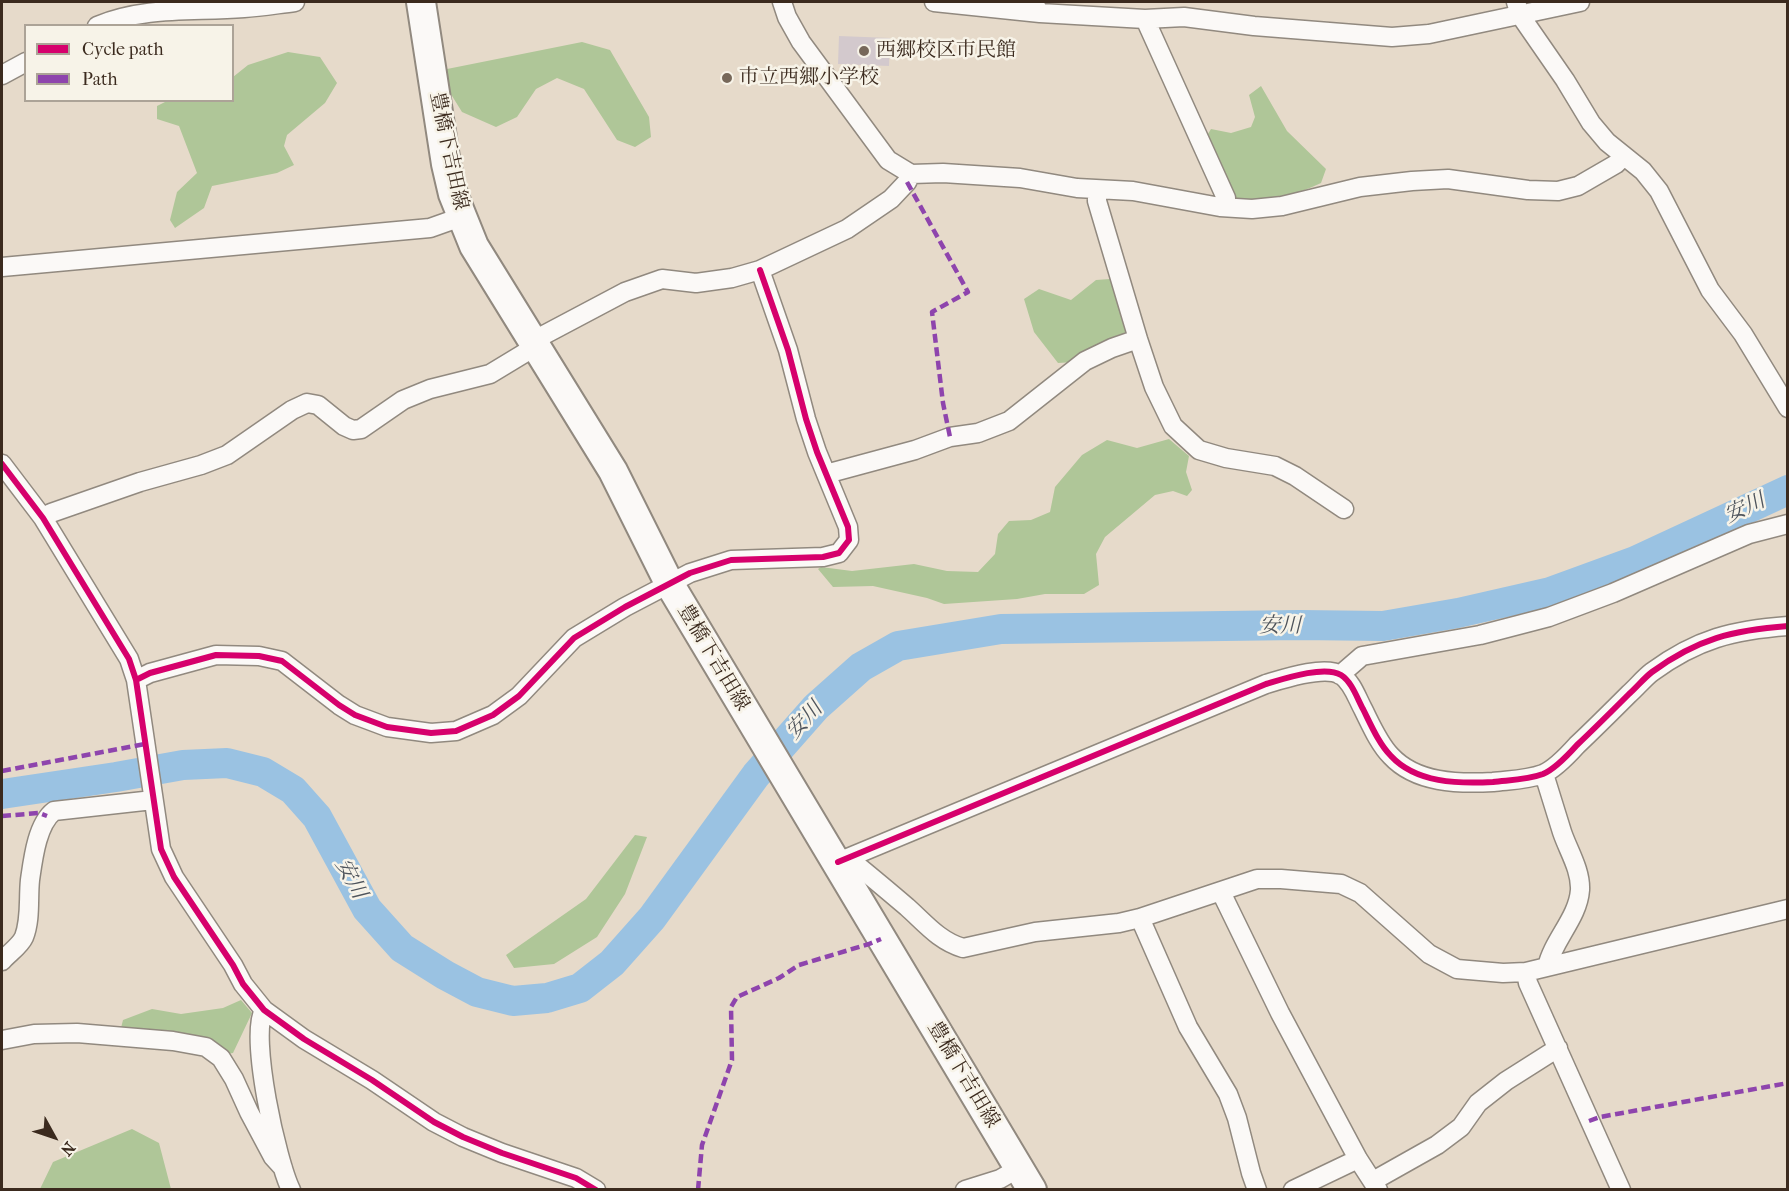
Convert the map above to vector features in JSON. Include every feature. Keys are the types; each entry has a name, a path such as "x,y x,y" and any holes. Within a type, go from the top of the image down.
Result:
{"main road":[{"name":"豊橋下吉田線","path":"421,2 446,164 453,194 474,246 613,471 669,583 782,774 843,860 881,939 1025,1179"}],"street":[{"path":"101,24 125,15 159,10 245,8 295,2"},
{"path":"782,2 787,17 801,42 888,160 911,174 943,173 1020,178 1097,190 1133,191 1225,207 1252,209 1282,206 1360,187 1412,181 1448,179 1528,190 1558,191 1578,186 1616,164 1624,156"},
{"path":"934,2 1037,7 1145,19 1184,17 1392,37 1430,34 1518,8 1580,2"},
{"path":"1518,8 1591,123 1608,142 1643,171 1659,191 1710,290 1743,334 1788,408"},
{"path":"1145,19 1226,198 1225,207"},
{"path":"2,75 24,63"},
{"path":"43,518 51,513 129,486 227,455 292,410 308,403 318,405 344,426 353,430 362,429 403,400 430,389 490,374 528,351 540,337 625,292 662,279 696,283 732,278 760,270 847,229 891,200 911,174"},
{"path":"1097,190 1097,201 1138,339 1154,387 1173,426 1199,450 1226,458 1275,466 1295,476 1344,509"},
{"path":"2,267 430,228 461,217"},
{"path":"136,680 150,673 216,655 259,656 282,661 355,715 387,727 431,733 456,731 493,715 519,696 574,638 690,573 731,560 823,557 839,553 849,540 848,527 806,419 788,350 760,270"},
{"path":"826,474 915,450 950,437 978,433 1009,421 1085,361 1138,339"},
{"path":"2,464 43,518 129,659 136,680 161,849 174,877 233,965 243,984 264,1011 434,1122 502,1153 576,1178 596,1190"},
{"path":"1340,675 1362,656 1480,635 1549,617 1613,593 1749,534 1788,524"},
{"path":"843,860 1266,684 1297,675 1325,672 1340,675 1351,686 1390,756 1422,778 1491,782 1544,774 1564,758 1650,673 1684,651 1723,635 1753,628 1788,626"},
{"path":"1544,774 1577,871 1580,890 1573,912 1549,958 1547,967"},
{"path":"2,961 23,940 28,925 30,881 40,829 47,816 54,811 152,793"},
{"path":"843,860 880,883 936,935 952,945 963,948 1035,932 1086,928 1140,918 1257,879 1341,884 1360,894 1429,954 1457,969 1503,973 1526,972 1788,909"},
{"path":"1221,892 1280,1013 1358,1159 1376,1185 1461,1127 1478,1104 1506,1081 1558,1048"},
{"path":"1140,918 1188,1027 1228,1094 1257,1190"},
{"path":"1526,972 1528,982 1621,1190"},
{"path":"264,1011 261,1017 264,1090 283,1168 291,1190"},
{"path":"2,1040 34,1034 77,1033 173,1041 206,1047 221,1058 273,1157 283,1168"},
{"path":"1293,1190 1358,1159"},
{"path":"965,1190 1000,1179 1025,1179"}],"green space":[{"path":"582,42 610,50 649,117 651,137 635,147 617,140 584,89 557,78 536,89 517,117 496,127 462,112 444,83 447,69"},
{"path":"288,52 320,57 337,83 325,103 287,135 284,146 294,165 277,173 212,186 204,208 175,228 170,220 177,192 197,173 179,126 157,119 157,106 165,102 234,102 234,76 248,65"},
{"path":"1261,86 1287,131 1326,169 1321,183 1290,195 1236,201 1226,186 1206,137 1211,129 1231,133 1251,127 1255,117 1249,95"},
{"path":"1110,279 1129,329 1126,337 1074,362 1058,363 1034,332 1024,299 1039,289 1071,300 1096,280"},
{"path":"1169,439 1189,456 1186,472 1192,490 1187,496 1173,491 1155,495 1105,537 1096,554 1099,585 1084,594 1045,594 1017,599 944,604 873,586 833,587 818,569 821,567 852,571 914,564 947,571 978,572 995,554 998,534 1009,521 1031,520 1050,512 1055,487 1082,455 1107,440 1137,448"},
{"path":"635,835 647,837 625,894 597,937 554,964 514,968 506,955 586,899"},
{"path":"241,1000 252,1013 233,1053 226,1054 210,1041 181,1033 121,1028 123,1020 152,1009 181,1014 223,1008"},
{"path":"132,1129 159,1143 171,1189 40,1189 53,1162"}],"building":[{"name":"西郷校区市民館","path":"839,36 890,38 889,66 838,64"}],"waterway":[{"name":"安川","path":"2,794 183,765 227,763 263,772 293,790 317,817 367,909 402,948 477,992 513,1001 547,998 580,988 612,963 652,918 756,775 816,707 861,667 898,646 1001,629 1383,626 1458,613 1550,592 1635,561 1788,490"}],"marked path":[{"path":"907,182 968,292 932,312 943,403 950,437"},
{"path":"2,771 145,744"},
{"path":"2,816 39,813 47,816"},
{"path":"698,1190 702,1145 732,1060 731,1007 737,997 779,978 799,965 881,939"},
{"path":"1589,1121 1600,1117 1788,1083"}],"cycle path":[{"path":"136,680 150,673 216,655 259,656 282,661 355,715 387,727 431,733 456,731 493,715 519,696 574,638 625,607 690,573 731,560 823,557 839,553 849,540 848,527 817,452 788,350 760,270"},
{"path":"2,464 43,518 129,659 136,680 161,849 174,877 233,965 243,984 264,1010 304,1039 372,1080 434,1122 502,1153 576,1178 596,1190"},
{"path":"838,862 1266,684 1314,672 1334,672 1345,678 1354,690 1383,746 1401,765 1413,772 1438,780 1466,783 1537,776 1548,772 1561,761 1646,677 1684,651 1716,638 1750,630 1788,626"}],"place":[{"name":"西郷校区市民館","path":"864,51"},
{"name":"市立西郷小学校","path":"727,78"}]}
